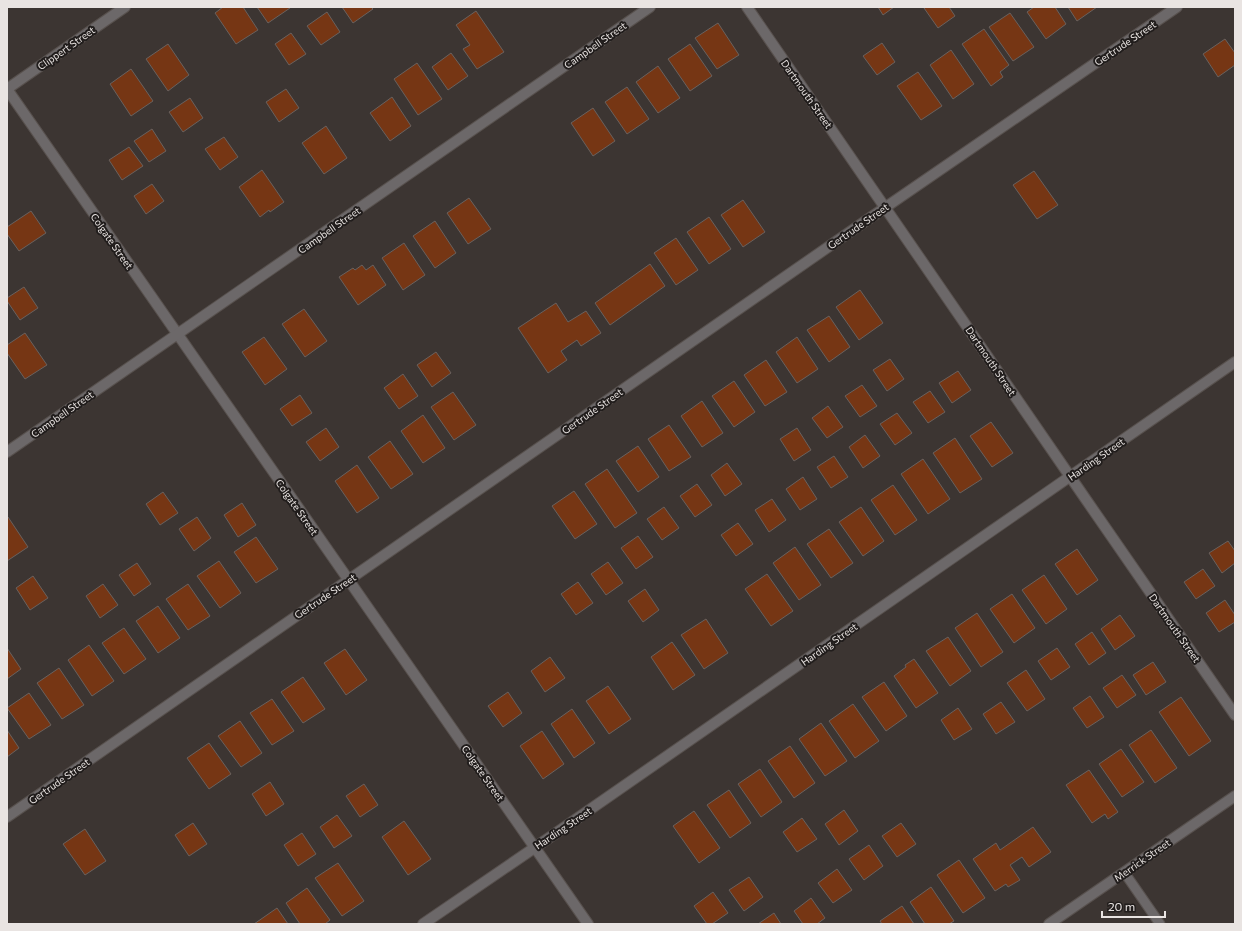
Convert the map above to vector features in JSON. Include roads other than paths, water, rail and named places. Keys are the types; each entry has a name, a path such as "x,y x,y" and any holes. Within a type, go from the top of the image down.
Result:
{"street":[{"name":"Clippert Street","path":"7,89 125,7"},
{"name":"Campbell Street","path":"7,452 650,7"},
{"name":"Dartmouth Street","path":"747,7 1235,715"},
{"name":"Gertrude Street","path":"7,817 886,207 1177,7"},
{"name":"Colgate Street","path":"7,89 588,924"},
{"name":"Harding Street","path":"423,924 1235,362"},
{"name":"Merrick Street","path":"1049,924 1235,796"}],"lane":[{"path":"1124,872 1160,924"}]}
